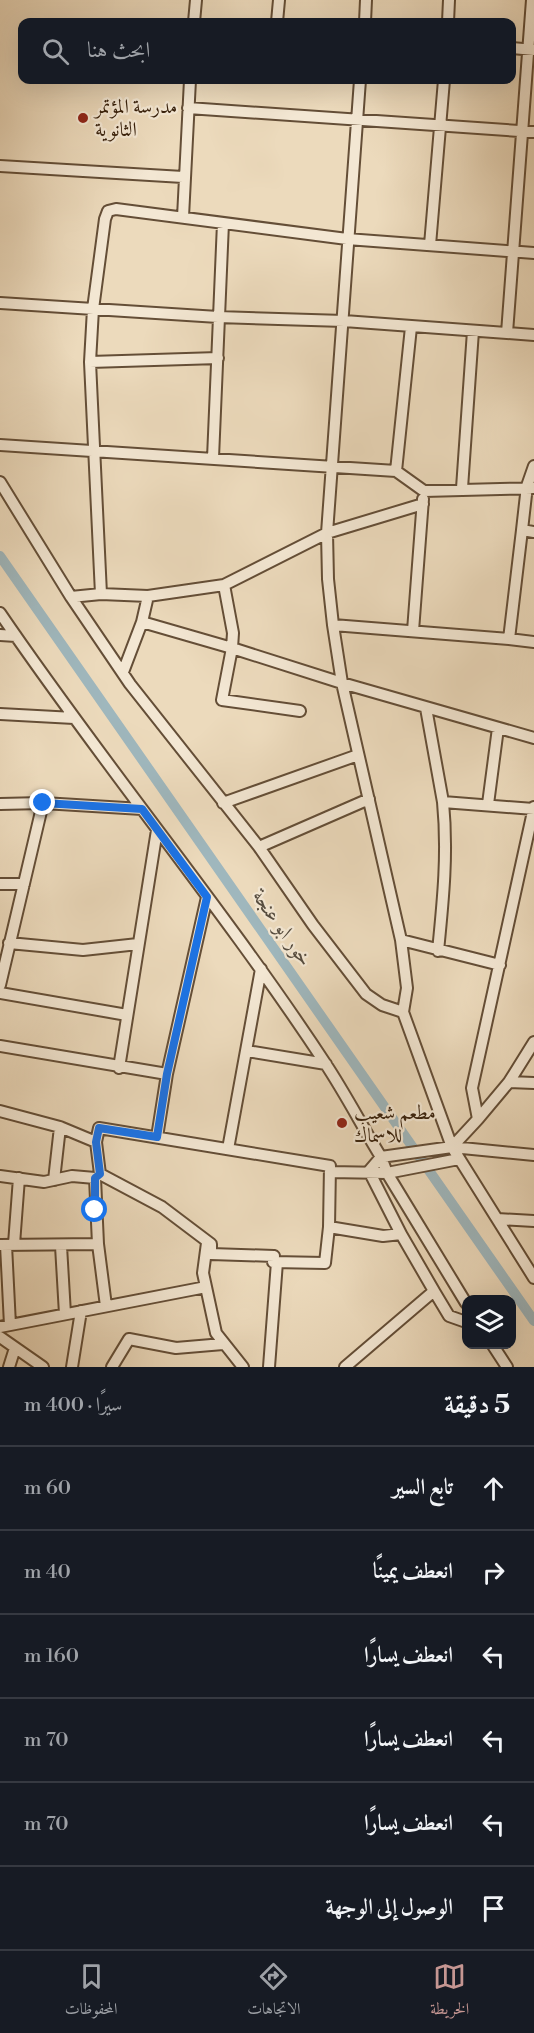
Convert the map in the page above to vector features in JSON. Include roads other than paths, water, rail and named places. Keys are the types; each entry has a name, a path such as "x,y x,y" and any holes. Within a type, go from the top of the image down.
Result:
{"street":[{"path":"194,18 196,0"},
{"path":"278,18 279,0"},
{"path":"364,18 366,0"},
{"path":"448,18 449,0"},
{"path":"507,333 521,131 531,50 532,0"},
{"path":"516,48 531,50"},
{"path":"183,217 183,177 190,84"},
{"path":"360,84 327,533 328,579 333,625 342,683 401,940 407,988 403,1012 452,1147 533,1275"},
{"path":"430,245 444,84"},
{"path":"188,108 534,132"},
{"path":"0,166 183,177"},
{"path":"101,594 90,362 93,309 105,219 108,212 116,209 347,239 534,253"},
{"path":"213,458 223,223"},
{"path":"0,303 218,317 344,321 534,335"},
{"path":"396,471 411,327"},
{"path":"462,488 473,331"},
{"path":"90,362 218,358"},
{"path":"0,445 396,471 423,491 530,487"},
{"path":"509,639 522,530 534,466"},
{"path":"0,482 72,597 123,672 259,847 313,925 366,994 382,1005 403,1012"},
{"path":"413,631 423,491"},
{"path":"72,597 101,594 147,596 224,585 327,533 423,504"},
{"path":"522,530 534,532"},
{"path":"224,585 233,633 222,700 300,711"},
{"path":"123,672 142,622 147,596"},
{"path":"0,613 74,718 261,969 326,1064 381,1157 387,1173 462,1296"},
{"path":"142,622 426,708 534,738"},
{"path":"333,625 534,642"},
{"path":"0,635 16,636"},
{"path":"426,708 447,837 438,951"},
{"path":"0,714 74,718"},
{"path":"488,804 498,728"},
{"path":"223,803 358,755"},
{"path":"259,847 369,799"},
{"path":"443,802 534,808 472,1088 478,1119"},
{"path":"0,804 43,803 142,809"},
{"path":"0,985 43,803"},
{"path":"120,1068 157,830"},
{"path":"0,884 24,884"},
{"path":"157,1137 167,1074 207,897"},
{"path":"401,940 500,965"},
{"path":"9,943 83,950 138,944"},
{"path":"228,1149 261,969"},
{"path":"0,993 127,1015"},
{"path":"452,1147 509,1082 534,1042"},
{"path":"0,1046 120,1068 167,1074"},
{"path":"247,1051 326,1064"},
{"path":"509,1082 534,1083"},
{"path":"0,1112 60,1127 96,1142"},
{"path":"54,1180 60,1127"},
{"path":"0,1176 44,1182 72,1176 98,1176 162,1207 207,1243 212,1244 211,1254 274,1256 273,1262 325,1263 329,1227 330,1166 99,1128 96,1142 98,1176 98,1244 106,1306"},
{"path":"369,1172 381,1157 452,1147 534,1155"},
{"path":"330,1172 387,1173 459,1159"},
{"path":"369,1172 401,1234 449,1316 462,1321"},
{"path":"19,1178 7,1245 5,1326 206,1287"},
{"path":"497,1219 534,1221"},
{"path":"329,1227 383,1236 401,1234"},
{"path":"207,1243 203,1274 216,1333 237,1364"},
{"path":"7,1245 98,1244"},
{"path":"61,1246 65,1314"},
{"path":"269,1367 277,1262"},
{"path":"345,1367 434,1292"},
{"path":"72,1367 81,1311"},
{"path":"0,1337 43,1367"},
{"path":"112,1367 129,1339 176,1348 223,1344"},
{"path":"9,1367 15,1348"},
{"path":"495,1349 507,1367"}],"waterway":[{"name":"خور ابو عنجة","path":"0,556 534,1321"}],"place":[{"name":"مدرسة المؤتمر الثانوية","path":"83,118"},
{"name":"مطعم شعيب للاسماك","path":"342,1123"}]}
